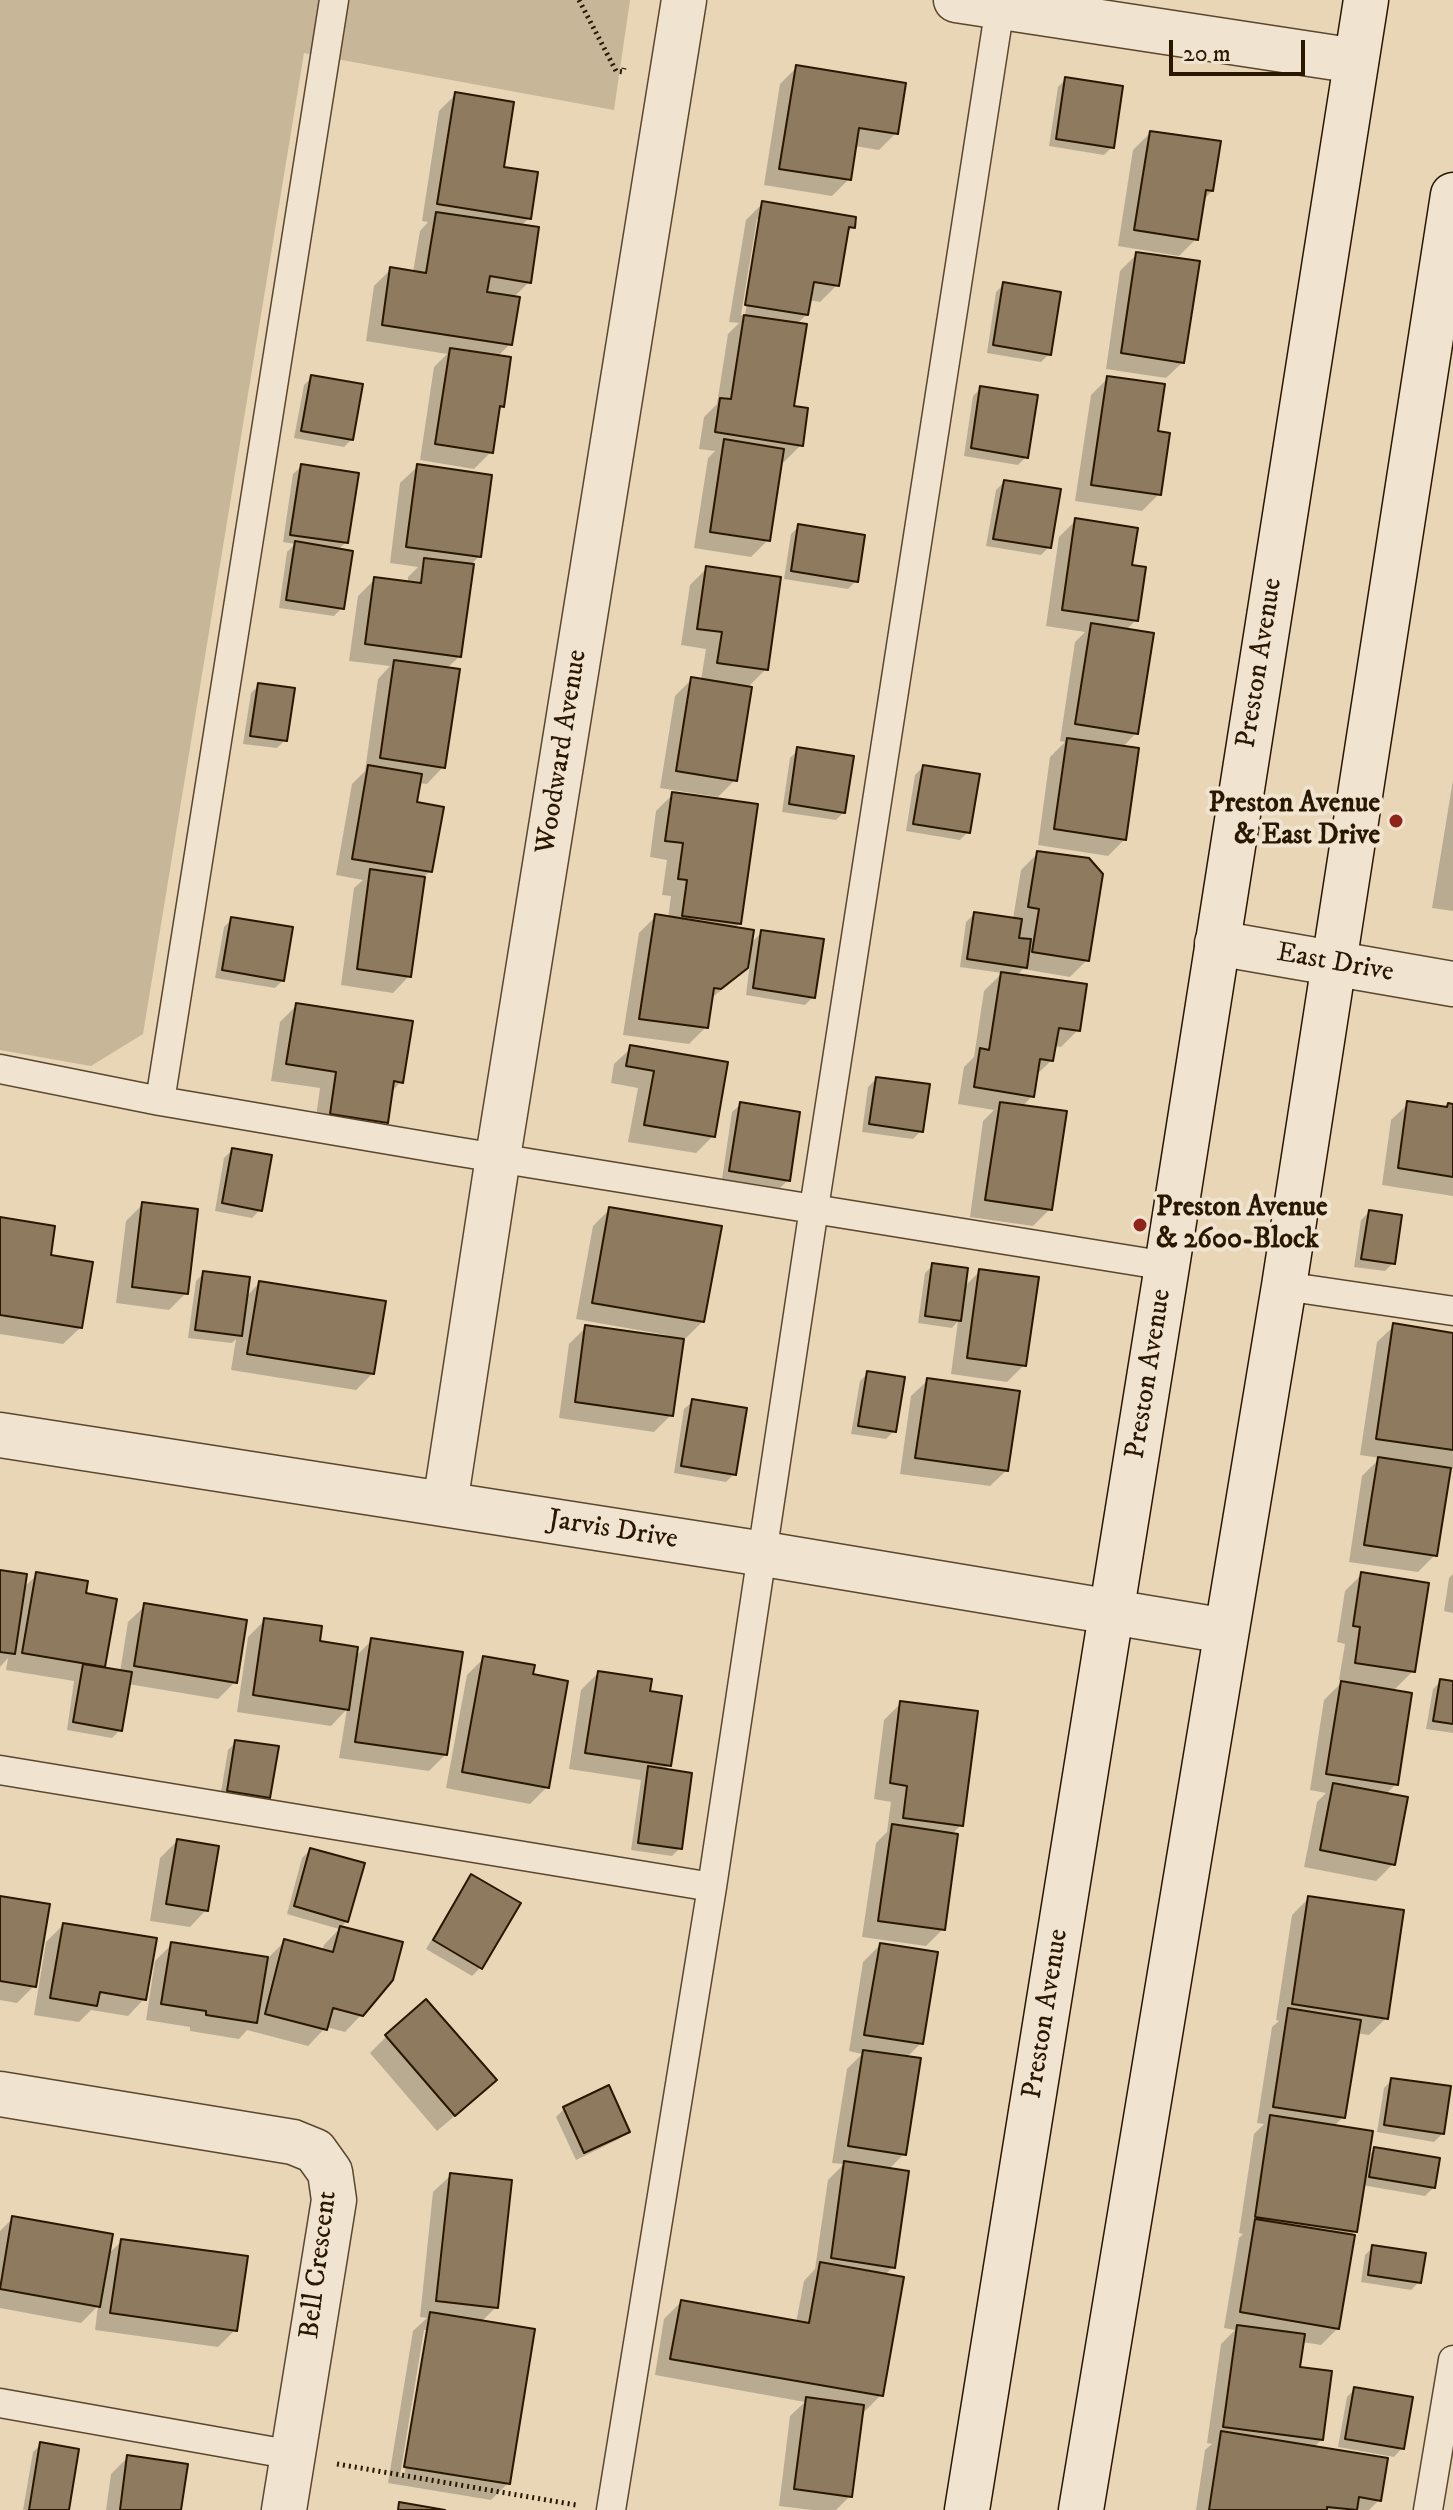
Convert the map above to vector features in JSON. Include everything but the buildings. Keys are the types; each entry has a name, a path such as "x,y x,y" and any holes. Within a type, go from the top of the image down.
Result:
{"main road":[{"name":"Woodward Avenue","path":"445,1504 684,0"},
{"path":"956,0 1001,4 1356,61"},
{"name":"Preston Avenue","path":"967,2510 1112,1614 1366,0"},
{"path":"1081,2510 1284,1286 1453,195"},
{"name":"East Drive","path":"1217,943 1453,984"},
{"name":"Jarvis Drive","path":"0,1435 764,1554 1226,1631"},
{"name":"Bell Crescent","path":"0,2094 293,2142 315,2151 330,2172 334,2200 284,2510"}],"lane":[{"path":"160,1101 334,0"},
{"path":"611,2510 712,1887 752,1611 764,1554 814,1208 1001,4"},
{"path":"0,1069 160,1101 1167,1266"},
{"path":"1284,1286 1453,1311"},
{"path":"0,1770 712,1887"},
{"path":"1428,2510 1453,2360"},
{"path":"0,2403 293,2455"}],"path":[{"path":"579,0 616,71 623,72 626,57"},
{"path":"293,2455 455,2486 578,2505"}],"shaded area":[{"path":"0,0 630,0 614,110 304,53 143,1034 91,1066 0,1050"}],"place":[{"name":"Preston Avenue & East Drive","path":"1396,821"},
{"name":"Preston Avenue & 2600-Block","path":"1140,1225"}]}
